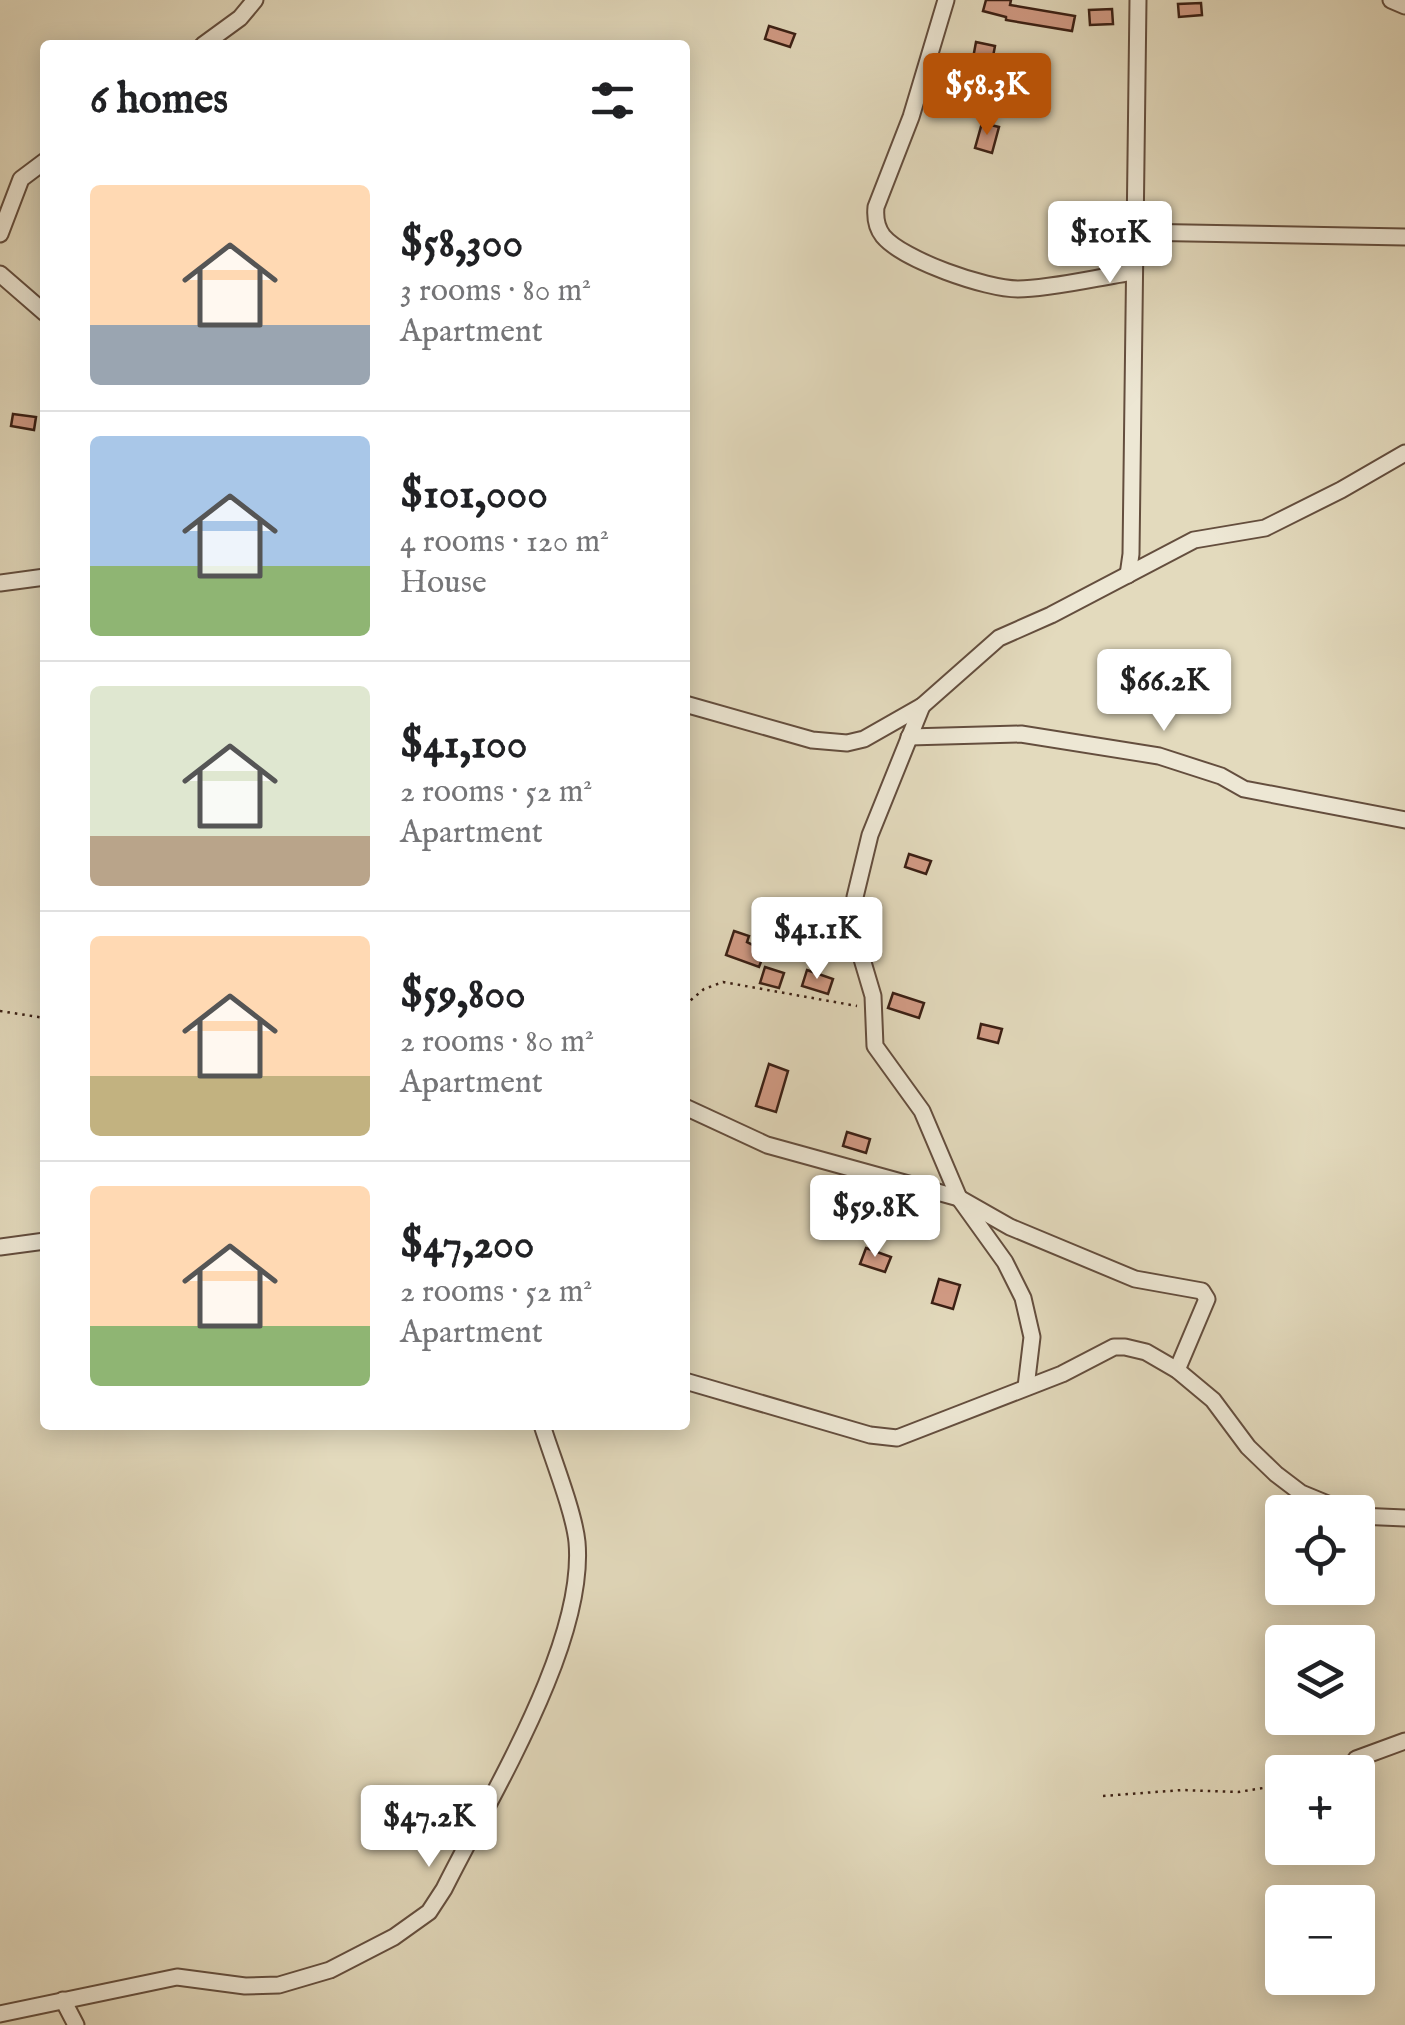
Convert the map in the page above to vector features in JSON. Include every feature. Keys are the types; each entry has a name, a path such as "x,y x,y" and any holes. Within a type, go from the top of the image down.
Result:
{"street":[{"path":"209,40 240,18 255,0"},
{"path":"946,0 912,118 876,206 876,219 884,237 904,252 996,288 1022,290 1133,272"},
{"path":"1128,575 1138,0"},
{"path":"1391,0 1405,6"},
{"path":"0,234 21,180 40,165"},
{"path":"1133,232 1405,237"},
{"path":"0,274 40,310"},
{"path":"690,705 812,740 832,743 864,739 922,706 991,644 1194,540 1265,528 1405,453"},
{"path":"0,583 40,579"},
{"path":"922,706 870,835 855,897 854,932 873,1010 875,1046 922,1111 958,1198 1005,1262 1024,1298 1032,1337 1026,1388"},
{"path":"909,737 1021,734 1159,756 1220,776 1244,790 1405,820"},
{"path":"690,1109 767,1145 958,1198 1010,1227 1135,1279 1206,1293 1177,1370"},
{"path":"0,1247 40,1242"},
{"path":"690,1382 870,1435 897,1438 1062,1374 1114,1348 1146,1352 1177,1370 1213,1400 1248,1447 1306,1495"},
{"path":"0,2014 176,1977 244,1986 279,1985 330,1970 394,1938 429,1912 444,1890 542,1693 572,1606 577,1573 576,1539 543,1430"},
{"path":"1375,1517 1405,1518"},
{"path":"1367,1755 1405,1741"},
{"path":"63,2000 76,2025"}],"path":[{"path":"690,1000 723,982 873,1010"},
{"path":"0,1011 40,1017"},
{"path":"1103,1796 1265,1788"}],"building":[{"path":"986,0 1011,0 1010,5 1075,16 1072,31 1006,20 983,11"},
{"path":"1201,3 1202,15 1179,17 1178,4"},
{"path":"1112,9 1113,24 1090,25 1089,10"},
{"path":"769,26 795,34 790,47 765,39"},
{"path":"976,42 995,46 989,78 983,77 971,114 963,112"},
{"path":"982,123 999,127 992,153 975,148"},
{"path":"13,414 36,417 34,430 11,426"},
{"path":"909,854 931,861 926,874 905,867"},
{"path":"734,931 749,936 747,942 765,951 759,967 726,955"},
{"path":"765,967 784,973 779,988 760,983"},
{"path":"807,970 833,979 828,994 802,986"},
{"path":"893,993 924,1003 919,1018 888,1008"},
{"path":"981,1024 1002,1029 998,1043 978,1038"},
{"path":"769,1064 788,1071 776,1112 756,1106"},
{"path":"847,1132 870,1139 866,1153 843,1146"},
{"path":"866,1248 891,1257 885,1272 860,1264"},
{"path":"939,1279 960,1285 953,1309 932,1303"}]}
